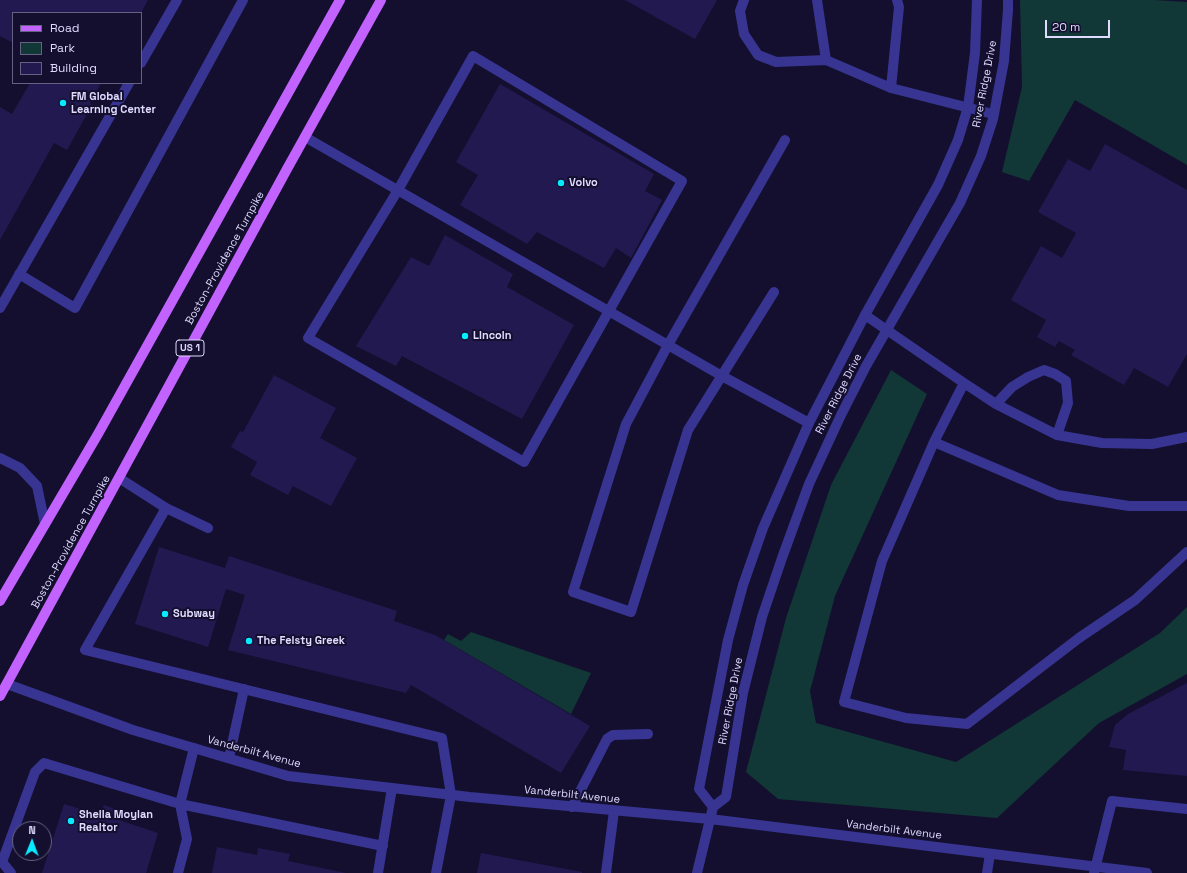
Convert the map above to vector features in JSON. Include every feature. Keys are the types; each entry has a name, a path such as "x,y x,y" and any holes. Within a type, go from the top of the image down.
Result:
{"main road":[{"path":"0,601 98,434 340,0"},
{"name":"Boston-Providence Turnpike","path":"0,696 382,0"}],"street":[{"path":"142,61 177,0"},
{"path":"19,274 75,308 243,0"},
{"path":"744,0 740,10 744,34 758,55 776,62 826,60 891,88 994,114"},
{"path":"817,0 826,60"},
{"path":"891,88 899,7 897,0"},
{"name":"River Ridge Drive","path":"977,0 976,53 968,107 958,140 938,185 865,315 809,423 763,528 743,585 728,640 699,789 713,807 726,797 743,693 762,617 809,484 841,415 886,329 960,203 981,156 994,114 1004,61 1008,0"},
{"path":"473,56 682,181 524,462 308,338 398,190 473,56"},
{"path":"0,308 128,84"},
{"path":"306,137 722,376 809,423"},
{"path":"774,292 688,430 631,612 573,592 626,424 668,345 785,140"},
{"path":"865,315 996,404 1057,435 1109,443 1152,444 1187,437"},
{"path":"996,404 1012,387 1028,377 1044,370 1055,374 1066,381 1068,403 1057,435"},
{"path":"964,383 934,442 882,561 844,702 906,718 967,724 1080,638 1136,600 1187,552"},
{"path":"934,442 1058,495 1129,506 1187,506"},
{"path":"0,458 20,468 37,486 45,524"},
{"path":"120,478 166,508 208,528"},
{"path":"166,508 84,650 442,738 451,795 436,873"},
{"name":"Vanderbilt Avenue","path":"7,684 133,730 288,776 451,795 710,819 990,854 1095,870 1147,873"},
{"path":"228,758 244,689"},
{"path":"572,807 607,739 613,736 648,734"},
{"path":"178,873 187,839 180,804 194,748"},
{"path":"11,873 2,862 35,772 44,763 180,804 383,846"},
{"path":"378,873 392,788"},
{"path":"1095,870 1112,800 1187,809"},
{"path":"697,873 713,807"},
{"path":"606,873 614,811"},
{"path":"987,873 990,854"}],"green space":[{"path":"1020,0 1154,0 1187,2 1187,165 1075,100 1029,181 1002,172 1022,87"},
{"path":"891,370 927,394 835,596 810,691 816,723 956,762 1160,633 1187,607 1187,674 1099,723 997,818 778,799 746,772 786,618 831,485"},
{"path":"471,632 591,673 571,714 444,640 448,634 461,641"}],"building":[{"path":"0,0 148,0 142,12 12,12 12,42 0,36"},
{"path":"625,0 717,0 695,39"},
{"path":"29,84 100,84 90,103 92,105 67,150 54,143 0,240 0,107 12,114"},
{"name":"Volvo","path":"500,84 654,174 645,191 662,200 631,258 616,248 604,268 537,232 527,244 460,205 478,175 456,162"},
{"path":"1105,144 1187,190 1187,354 1168,387 1134,368 1124,385 1071,355 1075,350 1059,341 1055,347 1037,337 1046,320 1011,300 1041,246 1062,258 1076,233 1038,212 1068,159 1090,171"},
{"name":"Lincoln","path":"445,235 513,274 507,287 574,325 522,419 402,356 396,366 356,346 411,257 429,266"},
{"path":"274,375 336,408 320,438 357,458 331,506 293,486 288,495 250,475 257,462 231,447 240,431 243,432"},
{"path":"159,547 225,568 229,556 397,611 394,621 435,635 590,726 561,773 411,685 406,693 228,650 245,595 226,589 208,647 135,624"},
{"path":"1187,683 1187,776 1123,770 1126,750 1109,747 1115,725 1128,714"},
{"path":"64,804 100,815 104,805 121,811 119,820 158,833 146,873 42,873 46,861 52,861 52,842"},
{"path":"217,847 257,855 258,848 290,854 288,861 346,873 212,873"},
{"path":"481,853 582,872 582,873 477,873"}],"place":[{"name":"FM Global Learning Center","path":"63,103"},
{"name":"Volvo","path":"561,183"},
{"name":"Lincoln","path":"465,336"},
{"name":"Subway","path":"165,614"},
{"name":"The Feisty Greek","path":"249,641"},
{"name":"Sheila Moylan Realtor","path":"71,821"}]}
